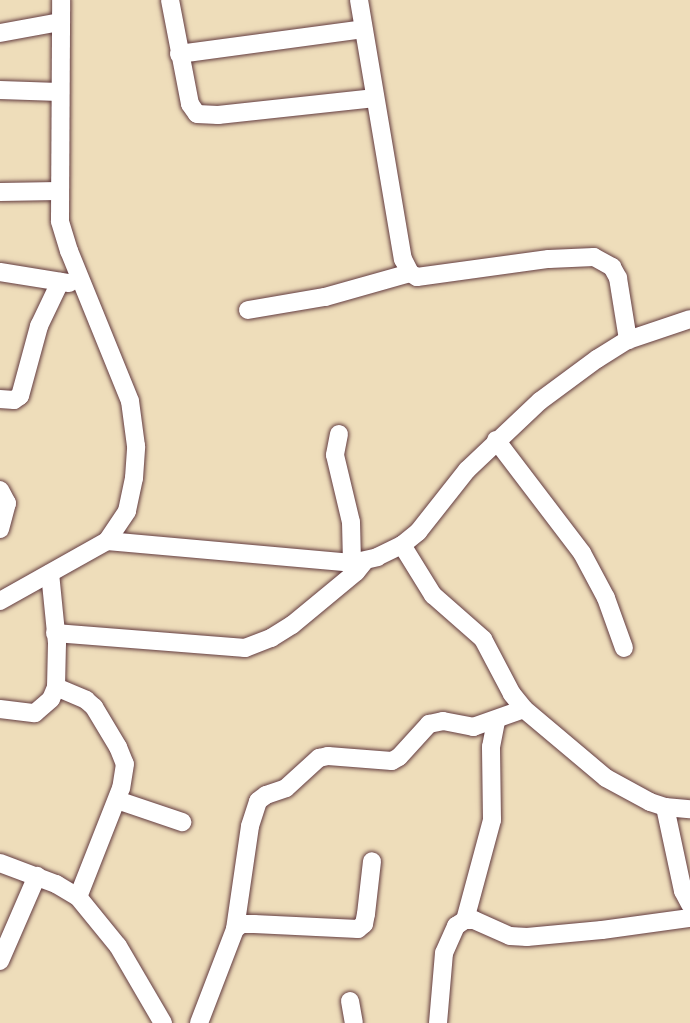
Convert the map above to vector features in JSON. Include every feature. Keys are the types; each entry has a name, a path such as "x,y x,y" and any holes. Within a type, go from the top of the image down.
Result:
{"street":[{"path":"0,601 108,541 127,511 134,478 136,446 134,414 60,221 58,191 61,0"},
{"path":"171,0 179,54 190,104 197,114 218,115 375,98"},
{"path":"359,0 405,266 410,273 417,277 549,259 594,257 612,267 618,278 628,340"},
{"path":"0,33 60,22"},
{"path":"179,54 363,29"},
{"path":"0,90 59,92"},
{"path":"0,192 58,191"},
{"path":"0,272 83,286"},
{"path":"248,310 325,297 410,273"},
{"path":"0,399 15,400 20,396 39,326 60,282"},
{"path":"108,541 358,562 402,544 418,532 467,470 496,440 540,401 597,359 628,340 690,319"},
{"path":"55,633 245,648 258,644 292,625 356,572 358,562 351,522 335,455 339,434"},
{"path":"496,440 582,553 606,598 624,648"},
{"path":"0,490 7,503 0,529"},
{"path":"402,544 433,595 483,639 512,694 524,710 606,778 665,807 690,808"},
{"path":"0,709 35,713 51,699 56,687 55,633 50,573"},
{"path":"56,687 86,700 94,707 118,747 125,772 117,800 78,897"},
{"path":"199,1023 235,929 250,826 258,801 266,795 286,788 320,758 327,756 392,761 399,758 429,724 443,721 474,727 524,710"},
{"path":"465,920 492,820 491,747 496,721"},
{"path":"117,800 182,822"},
{"path":"665,807 683,891 690,904"},
{"path":"235,929 242,924 357,929 364,924 372,861"},
{"path":"0,863 37,876 78,897 118,946 163,1023"},
{"path":"0,960 37,876"},
{"path":"438,1023 444,953 456,926 465,920 474,920 510,936 527,937 690,918"},
{"path":"350,1001 354,1023"}]}
